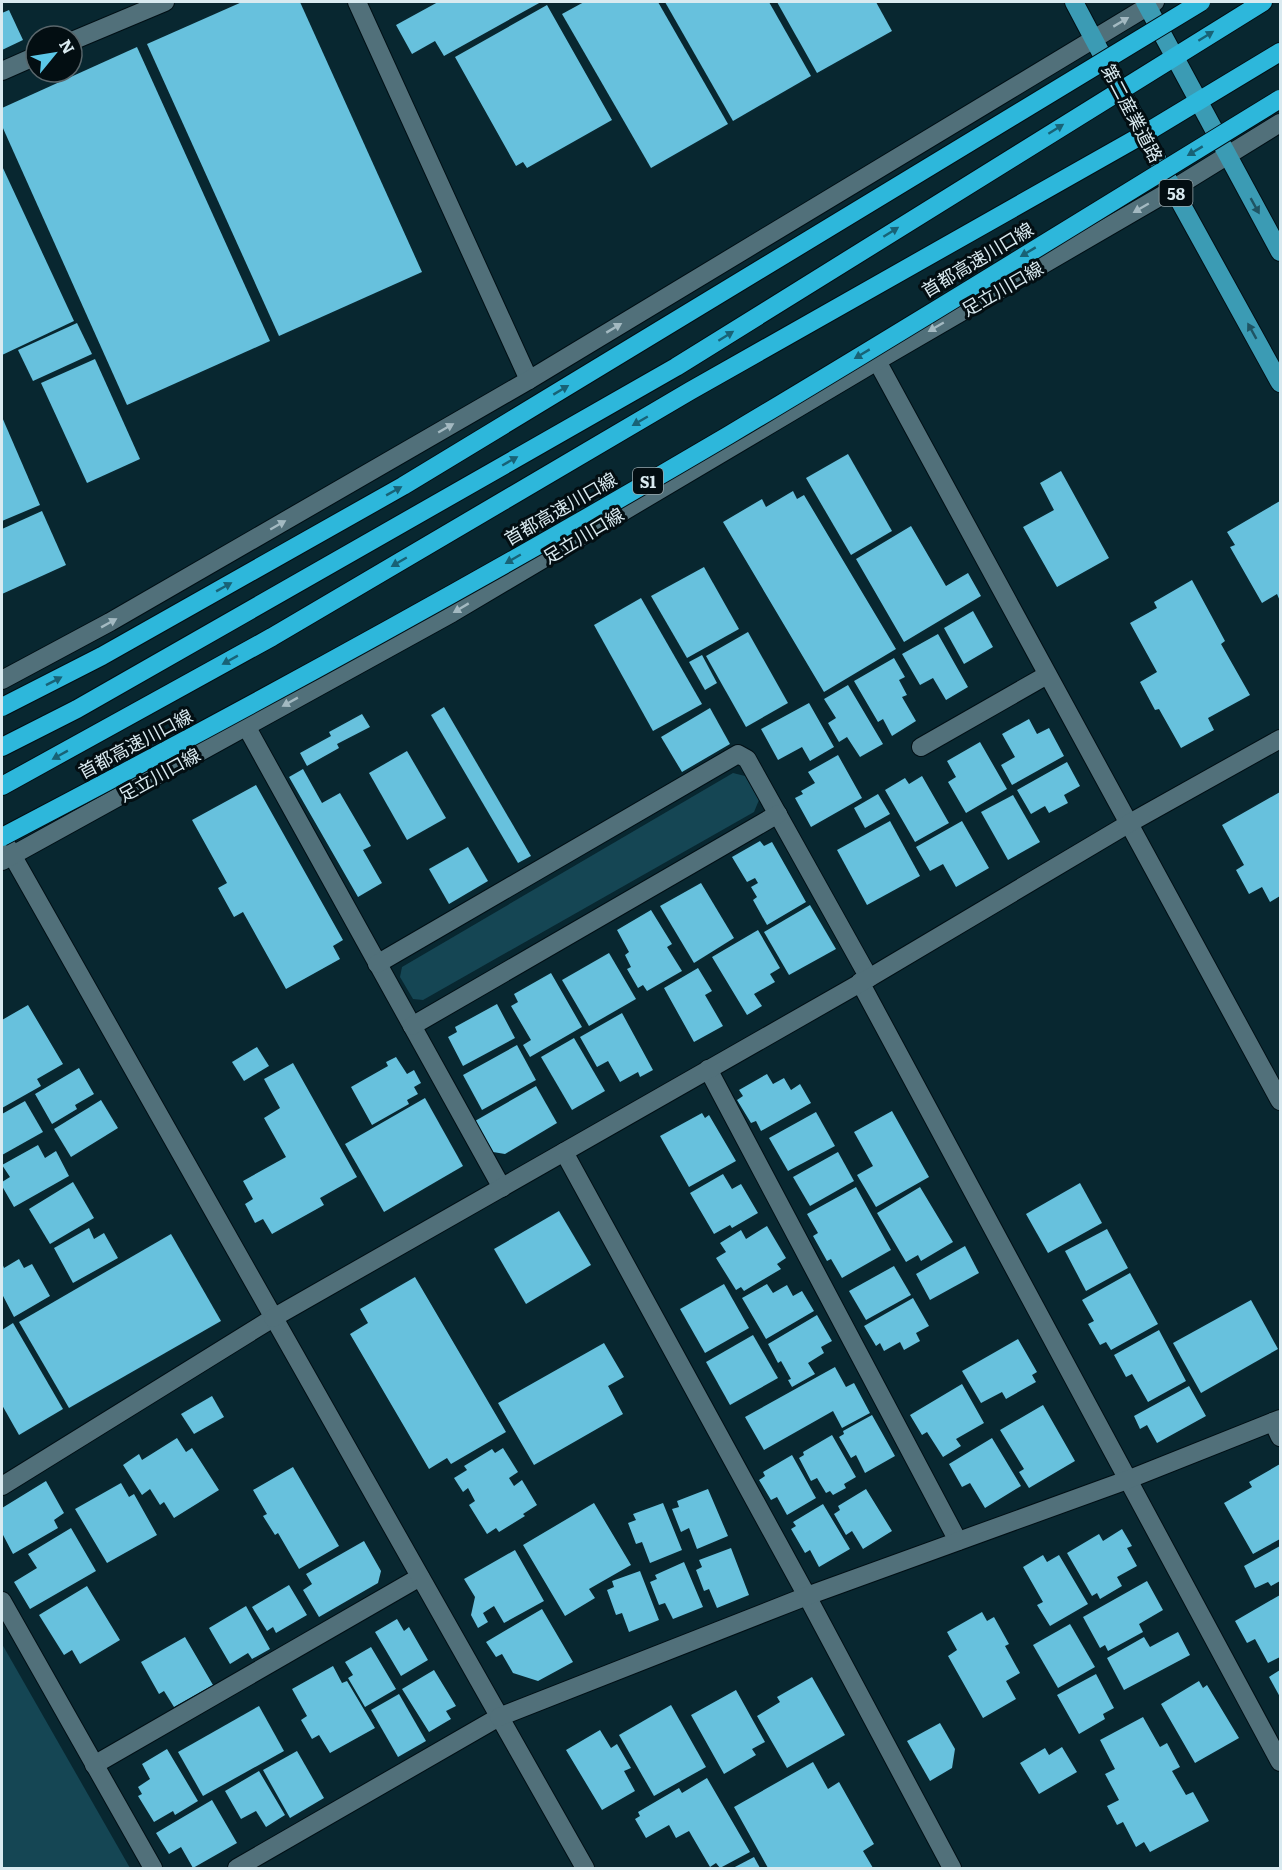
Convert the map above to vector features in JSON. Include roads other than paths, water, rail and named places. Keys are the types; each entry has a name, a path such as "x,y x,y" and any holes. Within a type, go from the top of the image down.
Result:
{"highway":[{"path":"2,707 102,656 403,486 1201,2"},
{"path":"2,747 77,709 676,367 1263,2"},
{"path":"2,786 272,637 690,391 1144,134 1281,52"},
{"name":"首都高速川口線","path":"2,837 429,607 719,440 1281,99"}],"main road":[{"name":"第二産業道路","path":"1074,2 1173,189 1281,383"},
{"path":"1150,3 1174,57 1281,252"}],"street":[{"path":"84,36 165,2"},
{"path":"357,2 530,380"},
{"path":"2,680 110,622 530,380 1150,3"},
{"path":"2,71 24,62"},
{"name":"足立川口線","path":"7,858 452,613 1173,189 1281,123"},
{"path":"877,361 1281,1101"},
{"path":"921,747 1047,675"},
{"path":"246,726 502,1188"},
{"path":"2,1486 273,1318 864,980 1128,824 1281,739"},
{"path":"377,964 738,754 747,759 1127,1480 1281,1762"},
{"path":"412,1026 778,814"},
{"path":"2,837 7,858 273,1318 585,1869"},
{"path":"708,1070 958,1541"},
{"path":"564,1152 807,1596 952,1869"},
{"path":"237,1869 499,1717 807,1596 1278,1426"},
{"path":"94,1765 420,1577"},
{"path":"2,1601 153,1869"}]}
